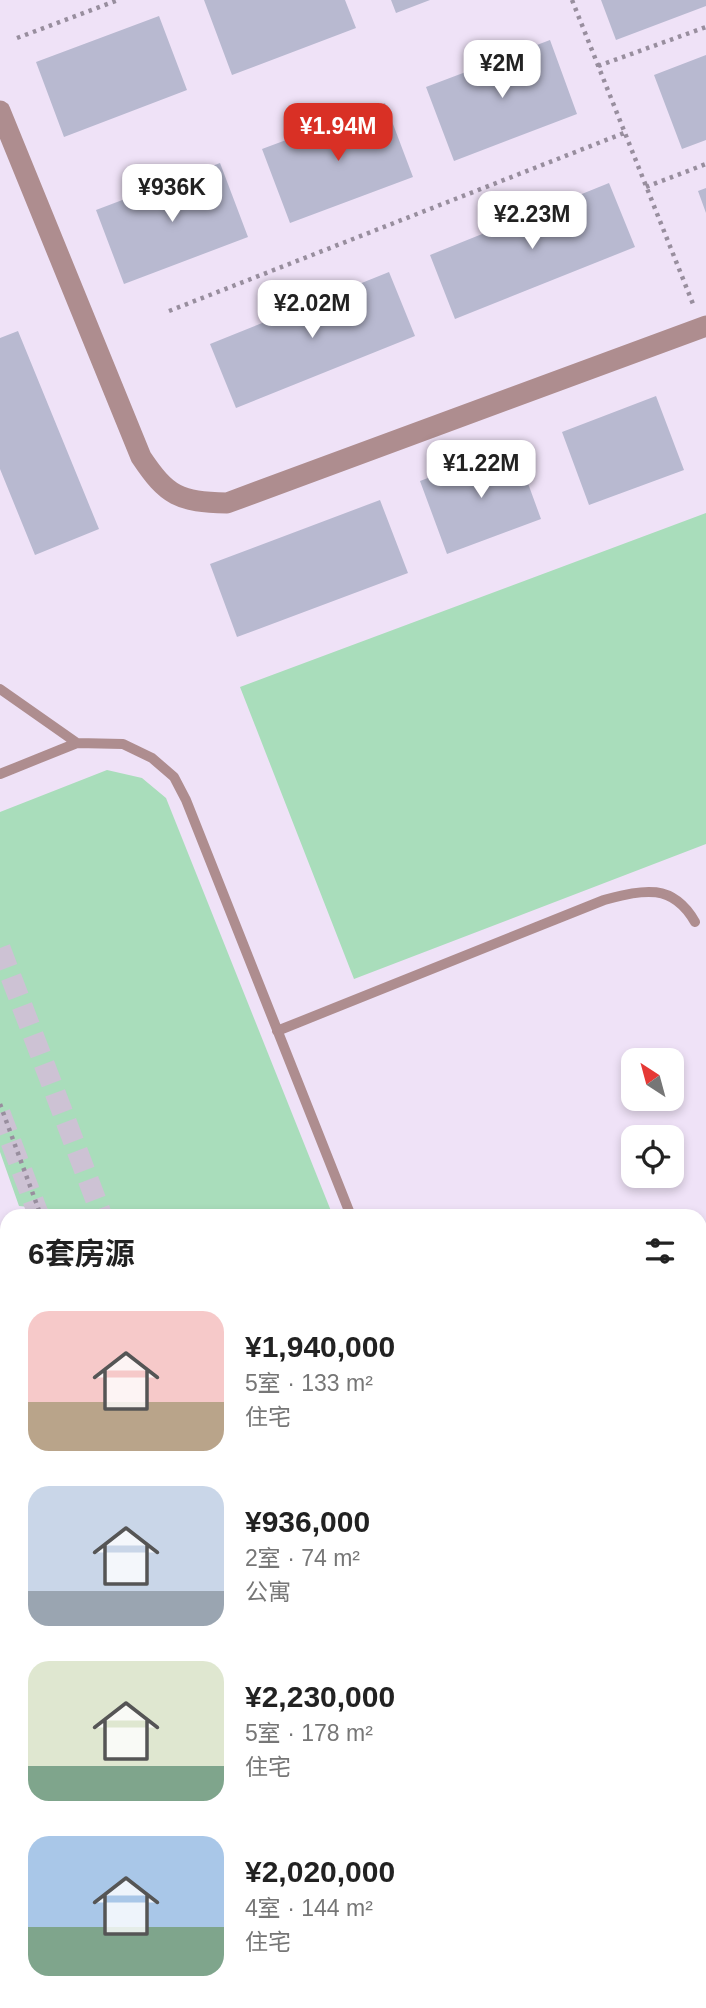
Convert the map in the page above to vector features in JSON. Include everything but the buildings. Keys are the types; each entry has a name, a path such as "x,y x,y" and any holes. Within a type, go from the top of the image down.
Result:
{"street":[{"path":"0,111 141,457 158,482 176,497 199,503 227,503 704,327"}],"lane":[{"path":"0,689 77,743"},
{"path":"0,774 77,743 123,744 152,758 174,777 348,1209"},
{"path":"277,1031 604,900 629,893 642,890 661,893 685,904 695,922"}],"path":[{"path":"17,38 118,0"},
{"path":"572,0 704,327"},
{"path":"598,66 706,27"},
{"path":"169,311 624,133"},
{"path":"646,187 706,164"},
{"path":"0,1104 38,1209"}],"green space":[{"path":"706,513 706,844 354,979 240,687"},
{"path":"107,770 142,778 166,798 330,1209 49,1209 19,1206 0,1152 0,812"}],"tunnel":[{"path":"0,948 99,1209"},
{"path":"0,1113 36,1209"}]}
